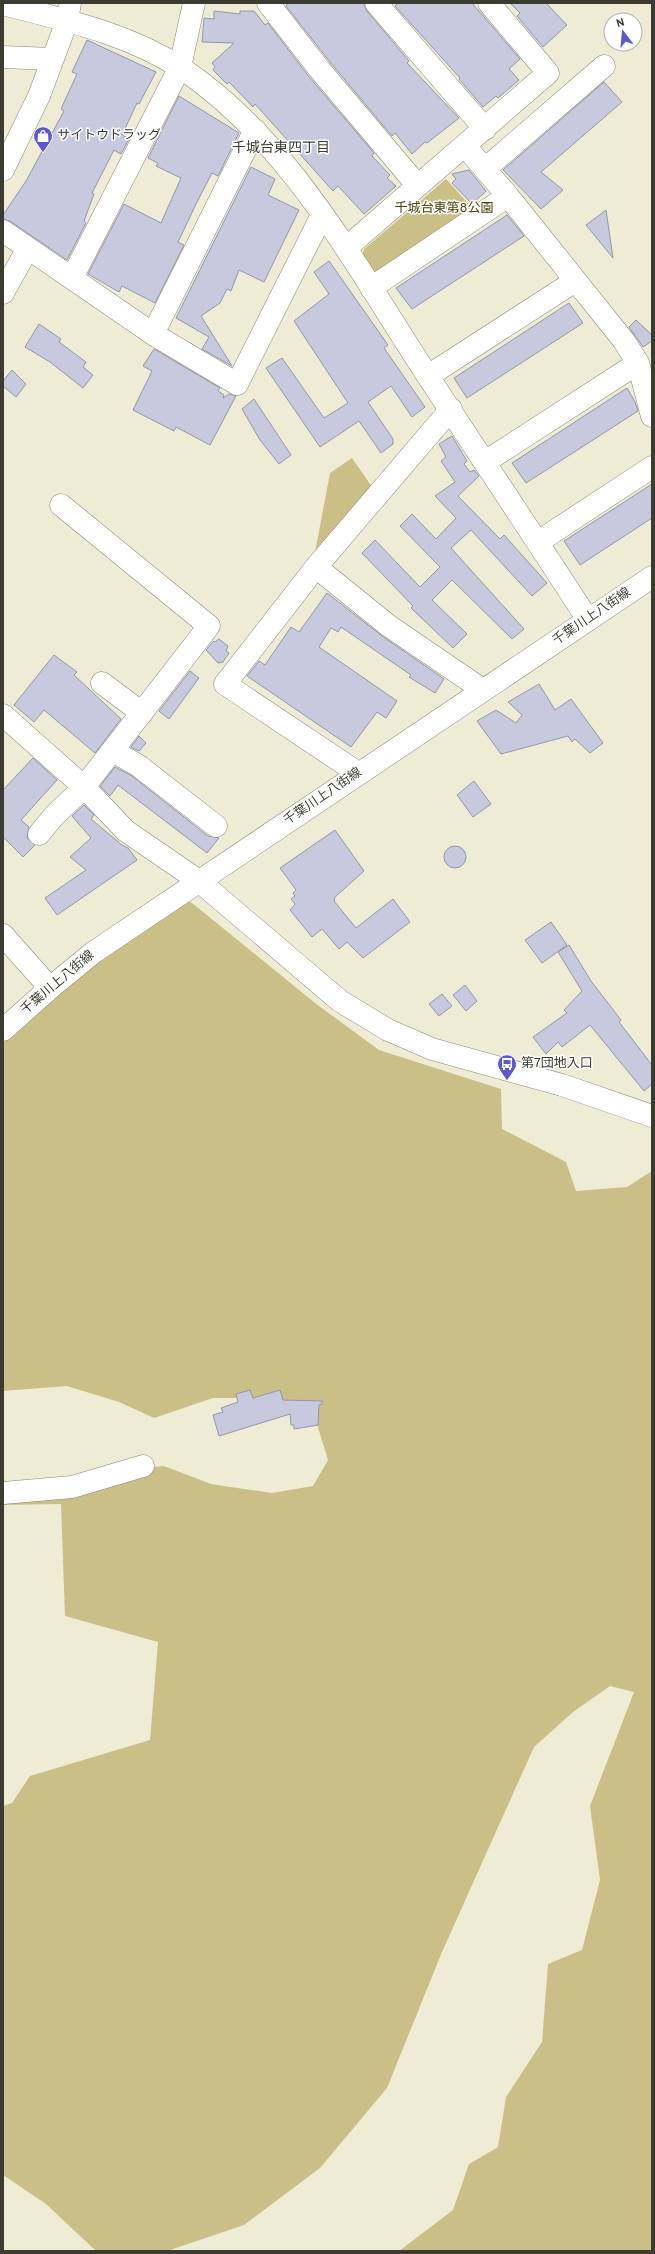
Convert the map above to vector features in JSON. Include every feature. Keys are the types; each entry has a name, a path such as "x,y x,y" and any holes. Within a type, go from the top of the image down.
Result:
{"street":[{"path":"72,278 180,67 194,3"},
{"path":"268,3 320,70 417,186"},
{"path":"376,3 485,129"},
{"path":"346,248 548,73 489,3"},
{"path":"3,4 69,12 100,30 139,45 180,67 226,101 255,130 285,162 346,248 588,620"},
{"path":"3,170 13,134 39,96 69,12"},
{"path":"3,57 52,59"},
{"path":"485,169 604,66"},
{"path":"154,334 255,130"},
{"path":"465,146 508,196 574,281 624,341 638,363 652,416"},
{"path":"371,288 508,196"},
{"path":"3,231 154,334 237,384 322,216"},
{"path":"3,293 28,248"},
{"path":"428,376 574,281"},
{"path":"485,462 638,363"},
{"path":"358,773 225,684 316,567 451,409"},
{"path":"538,542 652,467"},
{"path":"39,834 47,810 84,788 209,626 61,505"},
{"path":"316,567 389,626 483,690"},
{"name":"千葉川上八街線","path":"3,1030 50,988 94,952 358,773 652,577"},
{"path":"102,683 142,713"},
{"path":"3,715 84,788 126,831 199,881 340,1001 388,1030 432,1049 562,1085 652,1116"},
{"path":"113,751 139,766 216,826"},
{"path":"3,935 50,988"},
{"path":"3,1492 72,1487 143,1466"}],"green space":[{"name":"千城台東第8公園","path":"446,179 477,213 374,273 362,255 364,249"},
{"path":"352,458 375,491 313,563 330,473"},
{"path":"186,898 315,1003 379,1050 501,1089 502,1129 566,1162 576,1191 627,1187 652,1171 652,2251 399,2251 453,2210 469,2164 498,2147 506,2097 542,2042 548,1964 582,1950 600,1880 590,1806 634,1692 610,1686 573,1712 534,1747 442,1952 387,2088 320,2168 244,2225 167,2251 96,2251 46,2204 3,2175 3,1806 12,1803 30,1776 150,1740 158,1642 65,1616 61,1504 3,1505 3,1479 13,1490 121,1470 164,1466 211,1484 272,1493 313,1486 328,1460 317,1424 264,1398 213,1398 154,1418 119,1402 67,1386 3,1391 3,1043 81,970"}],"building":[{"path":"288,3 363,3 367,11 409,61 407,63 459,118 427,143 425,142 412,154 395,133 392,136 330,62 286,6"},
{"path":"398,3 472,3 520,59 509,69 519,80 498,98 496,96 483,107 459,79 460,78 395,6"},
{"path":"510,3 546,3 567,25 543,47 517,16 520,13"},
{"path":"214,11 240,14 240,11 254,11 265,25 268,23 310,78 374,153 372,156 390,175 387,178 396,186 364,214 338,186 333,191 255,104 253,107 229,82 227,84 213,70 215,67 212,63 234,43 202,42 204,18 214,19"},
{"path":"87,40 156,72 139,104 137,103 122,135 129,139 121,154 114,150 92,193 94,194 84,221 86,223 67,260 10,221 3,219 3,215 26,181 64,111 61,109 77,74 72,72"},
{"path":"604,82 622,102 541,172 563,190 541,209 503,170"},
{"path":"179,96 239,133 218,176 212,173 197,202 178,242 184,245 155,303 122,286 119,292 88,274 124,204 161,223 181,178 156,166 158,163 148,158"},
{"path":"251,167 275,179 268,195 299,210 264,282 239,270 231,291 227,289 220,303 201,316 232,366 202,349 209,337 176,318"},
{"path":"469,170 486,191 472,204 452,183 456,179 452,174"},
{"path":"606,210 613,258 586,225"},
{"path":"507,215 524,236 412,309 396,288"},
{"path":"329,261 388,345 384,348 425,407 412,417 391,386 368,402 393,439 393,444 381,453 359,421 320,447 266,368 282,358 324,418 348,403 294,321 329,294 314,272"},
{"path":"569,303 583,323 467,398 454,378"},
{"path":"636,320 652,335 652,341 643,347 629,327"},
{"path":"39,324 61,339 59,342 86,362 83,367 93,375 83,388 50,362 25,347"},
{"path":"154,349 220,388 218,391 224,395 223,398 229,394 236,396 210,445 176,427 174,431 133,410 152,371 143,366"},
{"path":"12,370 26,384 16,397 3,386 3,381"},
{"path":"627,388 638,411 526,483 512,463"},
{"path":"254,399 291,455 279,464 260,440 242,409"},
{"path":"452,436 467,461 464,464 470,472 474,470 479,476 458,496 500,539 504,535 547,583 532,596 471,530 451,548 524,629 512,639 452,580 432,600 467,634 453,648 411,608 413,606 362,553 375,540 420,587 440,567 400,526 412,514 436,539 456,518 435,496 455,482 441,461 446,457 439,444"},
{"path":"652,484 652,518 580,565 564,541"},
{"path":"327,593 382,636 444,679 435,693 409,677 411,675 341,627 338,632 331,628 319,647 397,701 386,718 377,712 351,747 247,676 259,661 265,665 291,627 299,632"},
{"path":"219,639 228,646 226,651 229,653 223,662 218,663 206,650 214,641 215,642"},
{"path":"54,655 77,672 74,675 121,719 95,753 44,710 34,722 14,705"},
{"path":"190,671 199,678 169,719 159,711"},
{"path":"539,684 555,710 571,699 603,743 590,753 575,739 572,742 568,736 501,754 477,721 496,710 516,723 522,715 508,702"},
{"path":"139,736 146,743 139,751 131,747"},
{"path":"33,758 57,780 21,820 29,827 27,838 35,845 23,857 3,837 3,790"},
{"path":"115,767 132,776 208,836 219,838 207,853 118,785 110,796 100,786"},
{"path":"474,781 491,804 473,817 457,795"},
{"path":"84,805 94,815 91,819 122,845 128,848 137,860 57,915 45,898 86,870 70,857 91,838 72,816"},
{"path":"335,830 364,871 334,898 334,901 356,928 393,899 410,922 363,958 347,942 339,949 322,929 312,937 290,910 295,904 291,899 295,896 293,893 296,890 280,868"},
{"path":"455,846 463,849 466,857 463,865 455,868 447,865 444,857 447,849"},
{"path":"551,922 567,945 542,963 525,940"},
{"path":"569,945 591,981 621,1020 619,1022 652,1065 652,1084 644,1091 590,1025 562,1047 558,1042 546,1054 533,1037 567,1013 564,1010 582,991 558,952"},
{"path":"465,985 477,1001 466,1011 453,995"},
{"path":"442,994 452,1006 439,1016 429,1004"},
{"path":"250,1390 253,1398 280,1390 283,1400 322,1401 322,1404 319,1405 318,1425 294,1429 294,1425 291,1425 290,1414 219,1436 213,1415 223,1412 221,1408 238,1402 236,1394"}],"place":[{"name":"サイトウドラッグ","path":"43,153"},
{"name":"第7団地入口","path":"507,1081"}],"district":[{"name":"千城台東四丁目","path":"281,148"}]}
